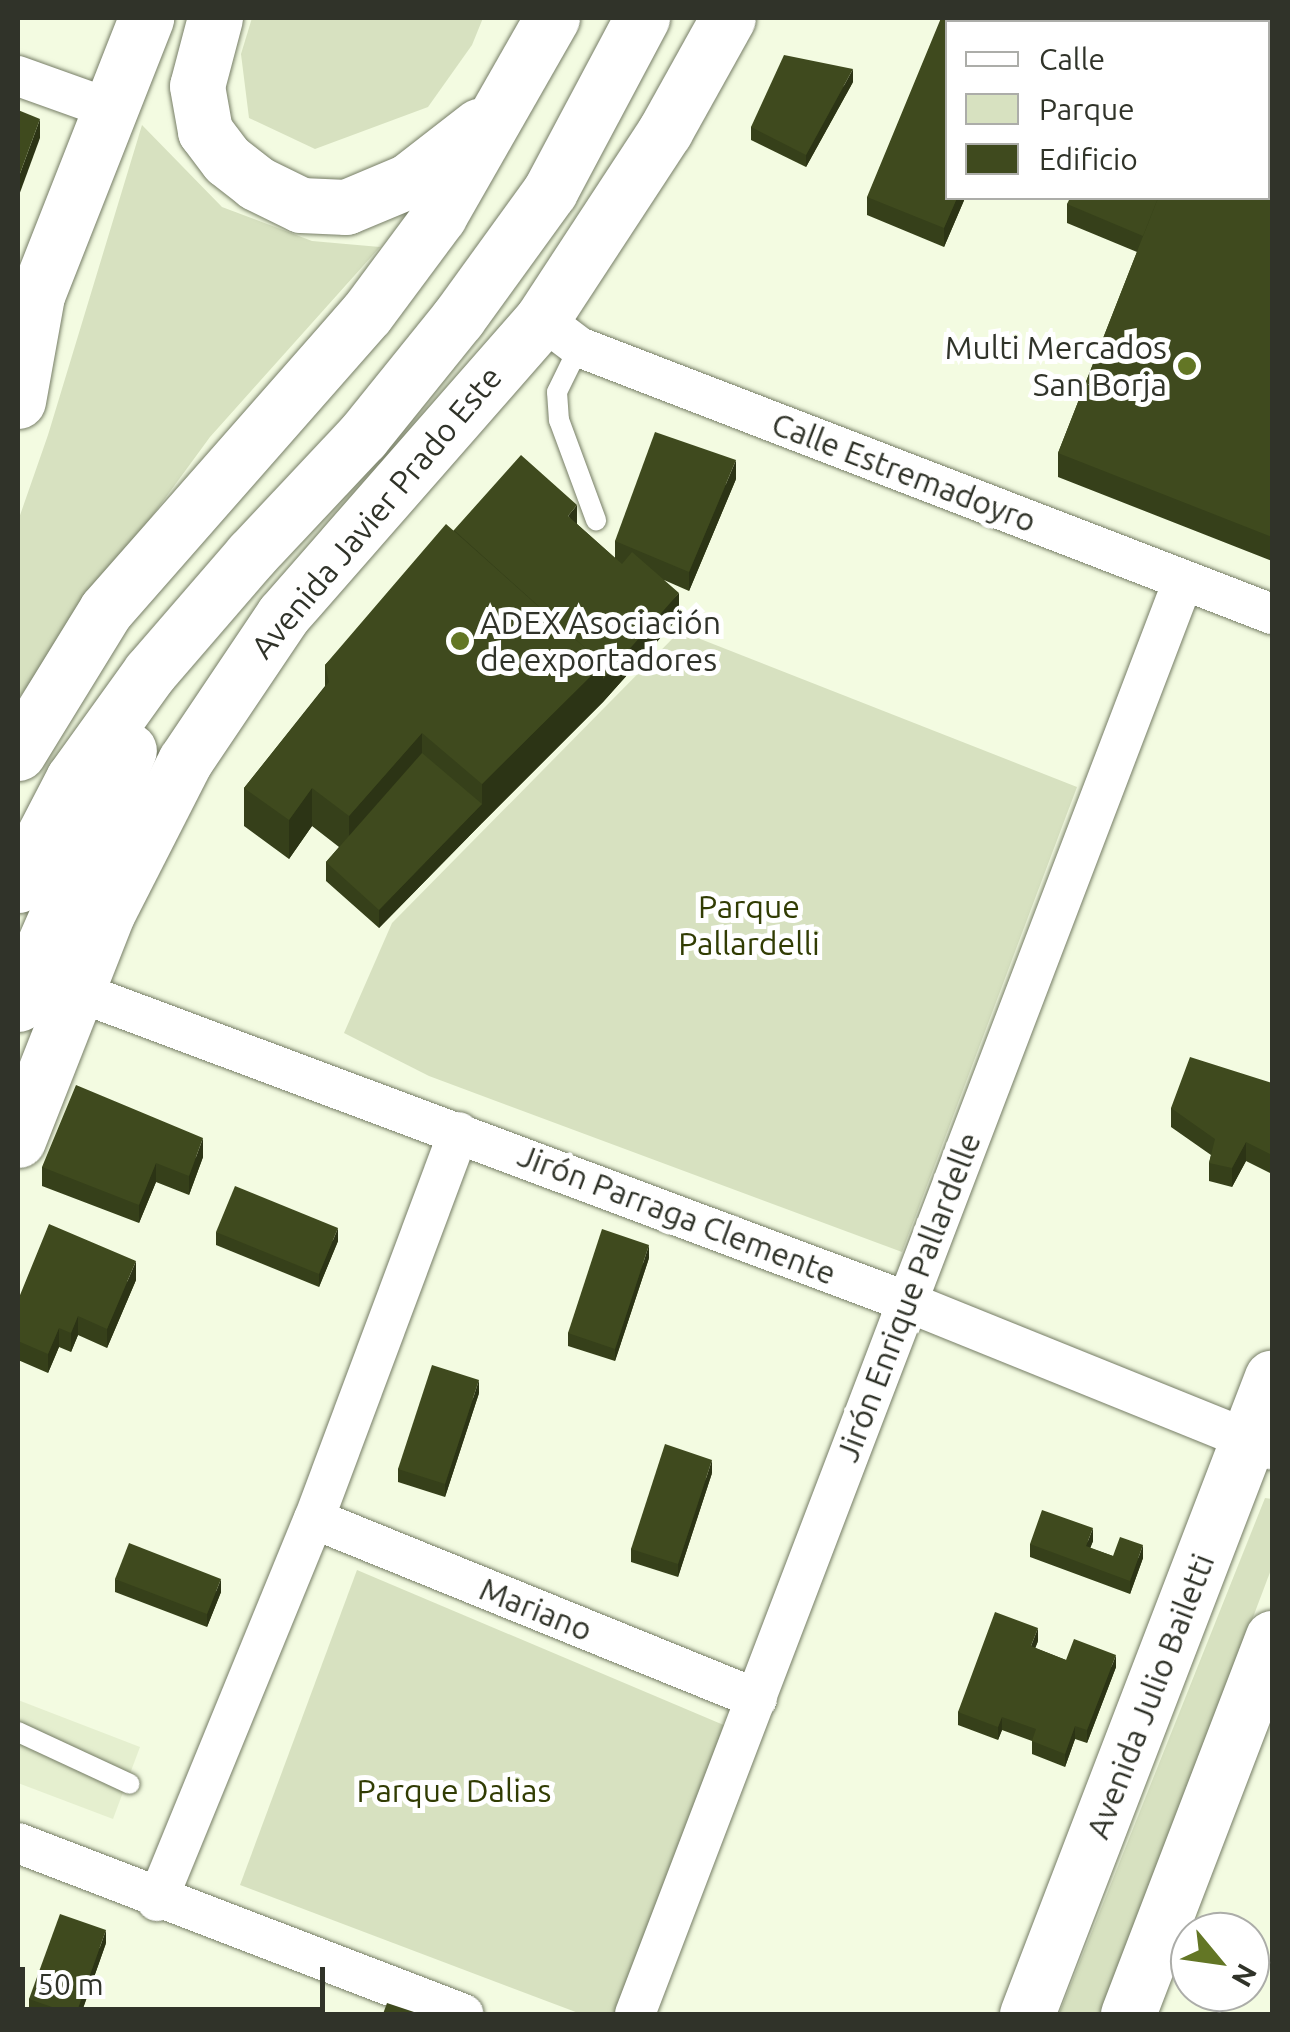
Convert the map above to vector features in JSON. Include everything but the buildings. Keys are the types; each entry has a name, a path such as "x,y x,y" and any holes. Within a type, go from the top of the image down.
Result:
{"main road":[{"path":"18,345 146,18"},
{"path":"215,18 197,86 205,131 227,160 256,183 301,205 346,207 408,181 501,109"},
{"path":"18,753 106,610 367,313 439,216 552,18"},
{"name":"Avenida Javier Prado Este","path":"18,885 73,779 150,672 250,555 362,437 550,191 642,18"},
{"name":"Avenida Javier Prado Este","path":"18,1140 141,840 234,684 282,615 560,333 728,18"},
{"path":"18,401 38,290"},
{"path":"18,1004 109,788 184,650 250,555"},
{"name":"Avenida Julio Bailetti","path":"1027,2014 1260,1444 1272,1377"},
{"path":"1128,2014 1272,1638"}],"street":[{"path":"18,76 110,109"},
{"name":"Calle Estremadoyro","path":"560,333 1272,614"},
{"name":"Jirón Enrique Pallardelle","path":"635,2014 1184,581"},
{"name":"Jirón Parraga Clemente","path":"76,991 906,1301 1260,1444"},
{"path":"157,1900 314,1519 458,1132"},
{"name":"Mariano","path":"314,1519 758,1699"},
{"path":"18,1844 463,2014"}],"lane":[{"path":"560,333 558,420 596,520"},
{"path":"18,1732 130,1784"}],"shaded area":[{"path":"18,1700 140,1747 113,1819 18,1783"}],"green space":[{"path":"252,18 483,18 472,45 428,107 315,149 249,118 241,54"},
{"path":"142,125 222,207 312,241 380,247 210,437 18,699 18,521"},
{"name":"Parque Pallardelli","path":"680,631 1077,787 902,1252 429,1076 344,1033 392,923"},
{"path":"1265,1498 1272,1499 1272,1567 1103,2014 1059,2014"},
{"name":"Parque Dalias","path":"357,1570 726,1726 617,2014 581,2014 240,1885"}],"place":[{"name":"Multi Mercados San Borja","path":"1187,366"},
{"name":"ADEX Asociación de exportadores","path":"460,641"}]}
